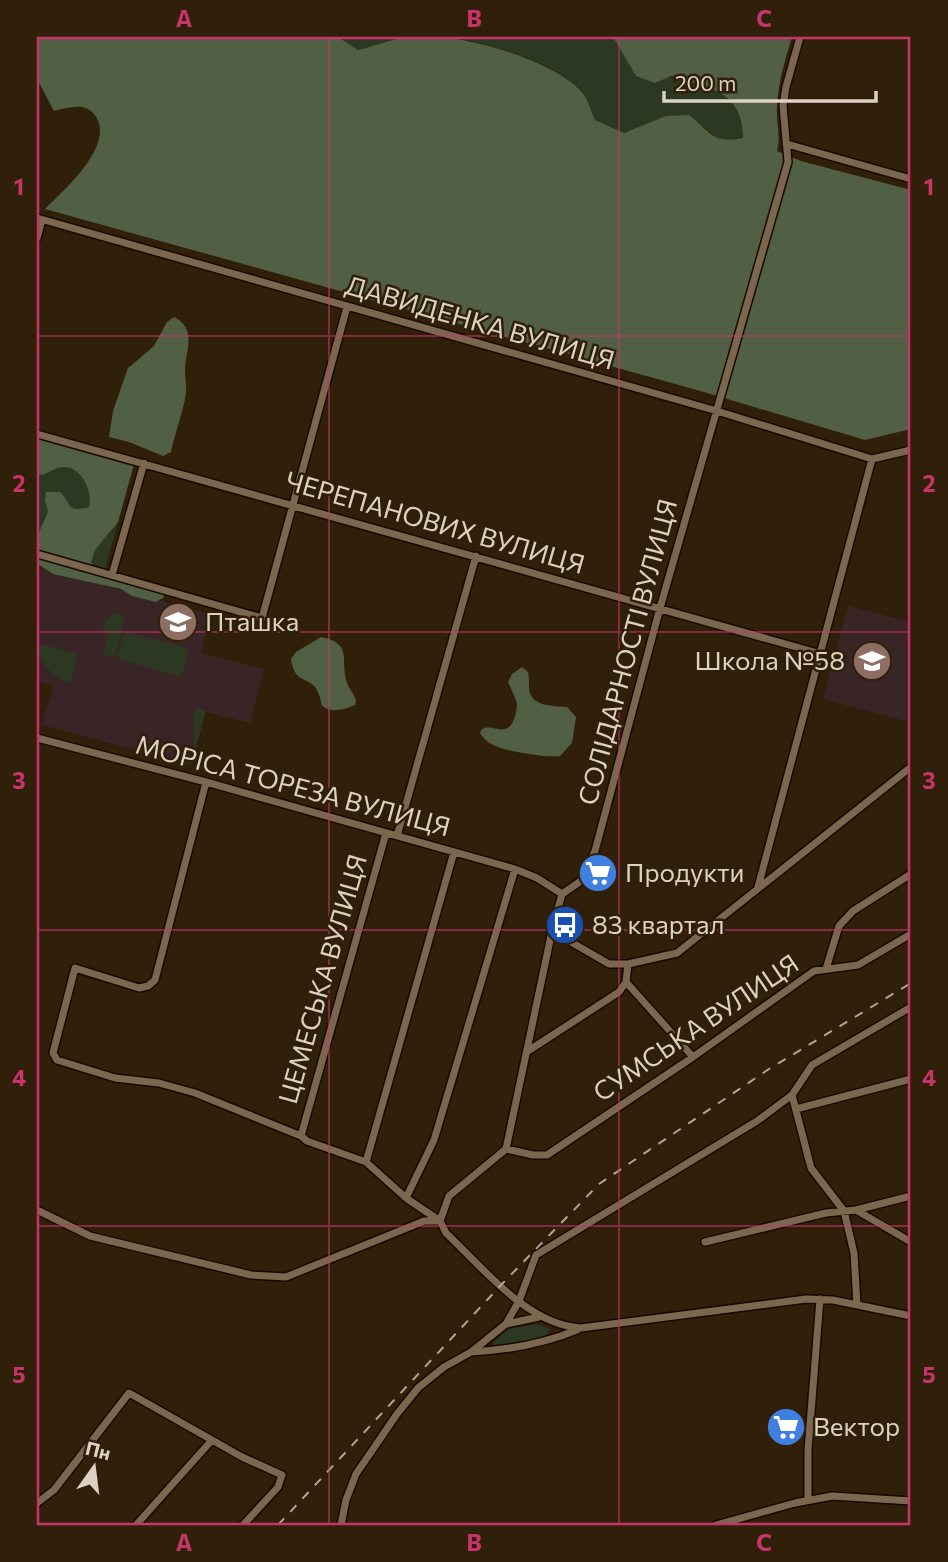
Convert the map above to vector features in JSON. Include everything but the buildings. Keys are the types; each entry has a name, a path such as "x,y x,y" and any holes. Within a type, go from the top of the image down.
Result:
{"street":[{"name":"СОЛІДАРНОСТІ ВУЛИЦЯ","path":"562,894 581,881 595,851 660,608 788,162 785,96 800,37"},
{"path":"787,144 911,179"},
{"path":"37,238 39,219"},
{"name":"ДАВИДЕНКА ВУЛИЦЯ","path":"39,219 717,411 872,459"},
{"path":"37,554 262,618 347,307"},
{"name":"ЧЕРЕПАНОВИХ ВУЛИЦЯ","path":"37,434 821,654"},
{"path":"758,887 872,459 911,450"},
{"path":"112,575 144,463"},
{"path":"397,836 476,556"},
{"name":"МОРІСА ТОРЕЗА ВУЛИЦЯ","path":"37,738 206,782 515,869 537,878 562,894"},
{"path":"552,931 610,964 628,964 677,953 911,767"},
{"path":"206,782 155,980 139,989 75,968 53,1046 53,1054 57,1060 115,1078 159,1083 195,1093 307,1141 366,1162 406,1198 440,1221 446,1233 539,1317 559,1325 581,1328"},
{"name":"ЦЕМЕСЬКА ВУЛИЦЯ","path":"300,1136 386,833"},
{"path":"366,1162 454,852"},
{"path":"406,1198 434,1140 515,869"},
{"path":"826,969 839,926 853,911 911,874"},
{"path":"440,1221 449,1196 506,1149 562,894"},
{"name":"СУМСЬКА ВУЛИЦЯ","path":"506,1149 547,1155 693,1057 814,971 858,965 911,934"},
{"path":"528,1051 619,992 626,982 628,964"},
{"path":"626,982 693,1057"},
{"path":"341,1525 346,1500 356,1474 397,1414 418,1388 506,1324 519,1301 536,1255 757,1121 792,1095 812,1065 911,1007"},
{"path":"796,1109 911,1079"},
{"path":"792,1095 811,1168 844,1211 854,1253 858,1305"},
{"path":"705,1242 911,1196"},
{"path":"37,1210 90,1236 251,1275 286,1277 424,1221 440,1221"},
{"path":"856,1210 911,1242"},
{"path":"808,1500 808,1450 820,1299"},
{"path":"471,1352 548,1341 581,1328 820,1299 911,1316"},
{"path":"506,1324 539,1317"},
{"path":"37,1503 54,1490 129,1393 212,1440 282,1475 278,1487 243,1525"},
{"path":"136,1525 212,1440"},
{"path":"716,1525 808,1500 852,1496 911,1501"}],"shaded area":[{"path":"37,568 211,614 201,653 264,669 250,723 206,712 191,765 42,725 53,686 37,681"},
{"name":"Школа №58","path":"848,606 911,622 909,722 823,699"}],"green space":[{"path":"37,37 338,37 358,50 405,37 447,37 524,57 547,68 581,91 595,120 624,133 666,116 689,115 718,138 733,139 743,138 737,110 730,101 710,88 671,76 655,83 636,76 613,37 792,37 779,89 777,151 801,161 911,190 911,429 865,440 704,392 45,209 86,165 94,152 100,126 94,114 85,108 54,111 37,79"},
{"path":"338,37 406,37 358,50"},
{"path":"454,37 613,37 636,76 690,80 721,93 732,104 740,119 743,139 722,139 705,127 643,127 624,133 595,120 581,90 554,71 504,50"},
{"path":"174,317 186,328 188,334 186,390 171,452 163,456 109,437 113,411 128,368 154,346 167,322"},
{"path":"37,438 134,464 105,569 37,550"},
{"path":"37,438 134,464 118,522 95,550 91,562 106,577 157,586 164,594 163,598 156,602 132,596 121,589 53,574 39,565 37,537 48,512 46,492 60,492 71,507 77,509 89,507 90,501 85,481 76,471 61,467 43,475 39,474"},
{"path":"114,613 125,616 116,654 109,657 103,653 108,634 103,632 106,620"},
{"path":"127,632 186,648 189,651 183,673 179,676 121,660 117,656 123,635"},
{"path":"321,637 341,647 346,680 355,698 355,705 338,710 322,706 315,687 297,675 294,669 291,659 296,652"},
{"path":"37,643 78,654 71,683 48,669 40,657"},
{"path":"522,667 528,672 529,689 534,699 550,706 567,707 576,717 572,743 560,756 516,752 493,745 480,733 485,728 505,729 512,723 517,704 508,682 512,674"},
{"path":"196,708 206,711 194,753 193,712"},
{"path":"536,1324 550,1329 537,1340 495,1346 493,1343 508,1329"}],"railway":[{"path":"278,1525 501,1285 599,1184 769,1069 911,983"}],"place":[{"name":"Пташка","path":"178,622"},
{"name":"Школа №58","path":"872,661"},
{"name":"Продукти","path":"598,873"},
{"name":"83 квартал","path":"565,925"},
{"name":"Вектор","path":"786,1427"}]}
